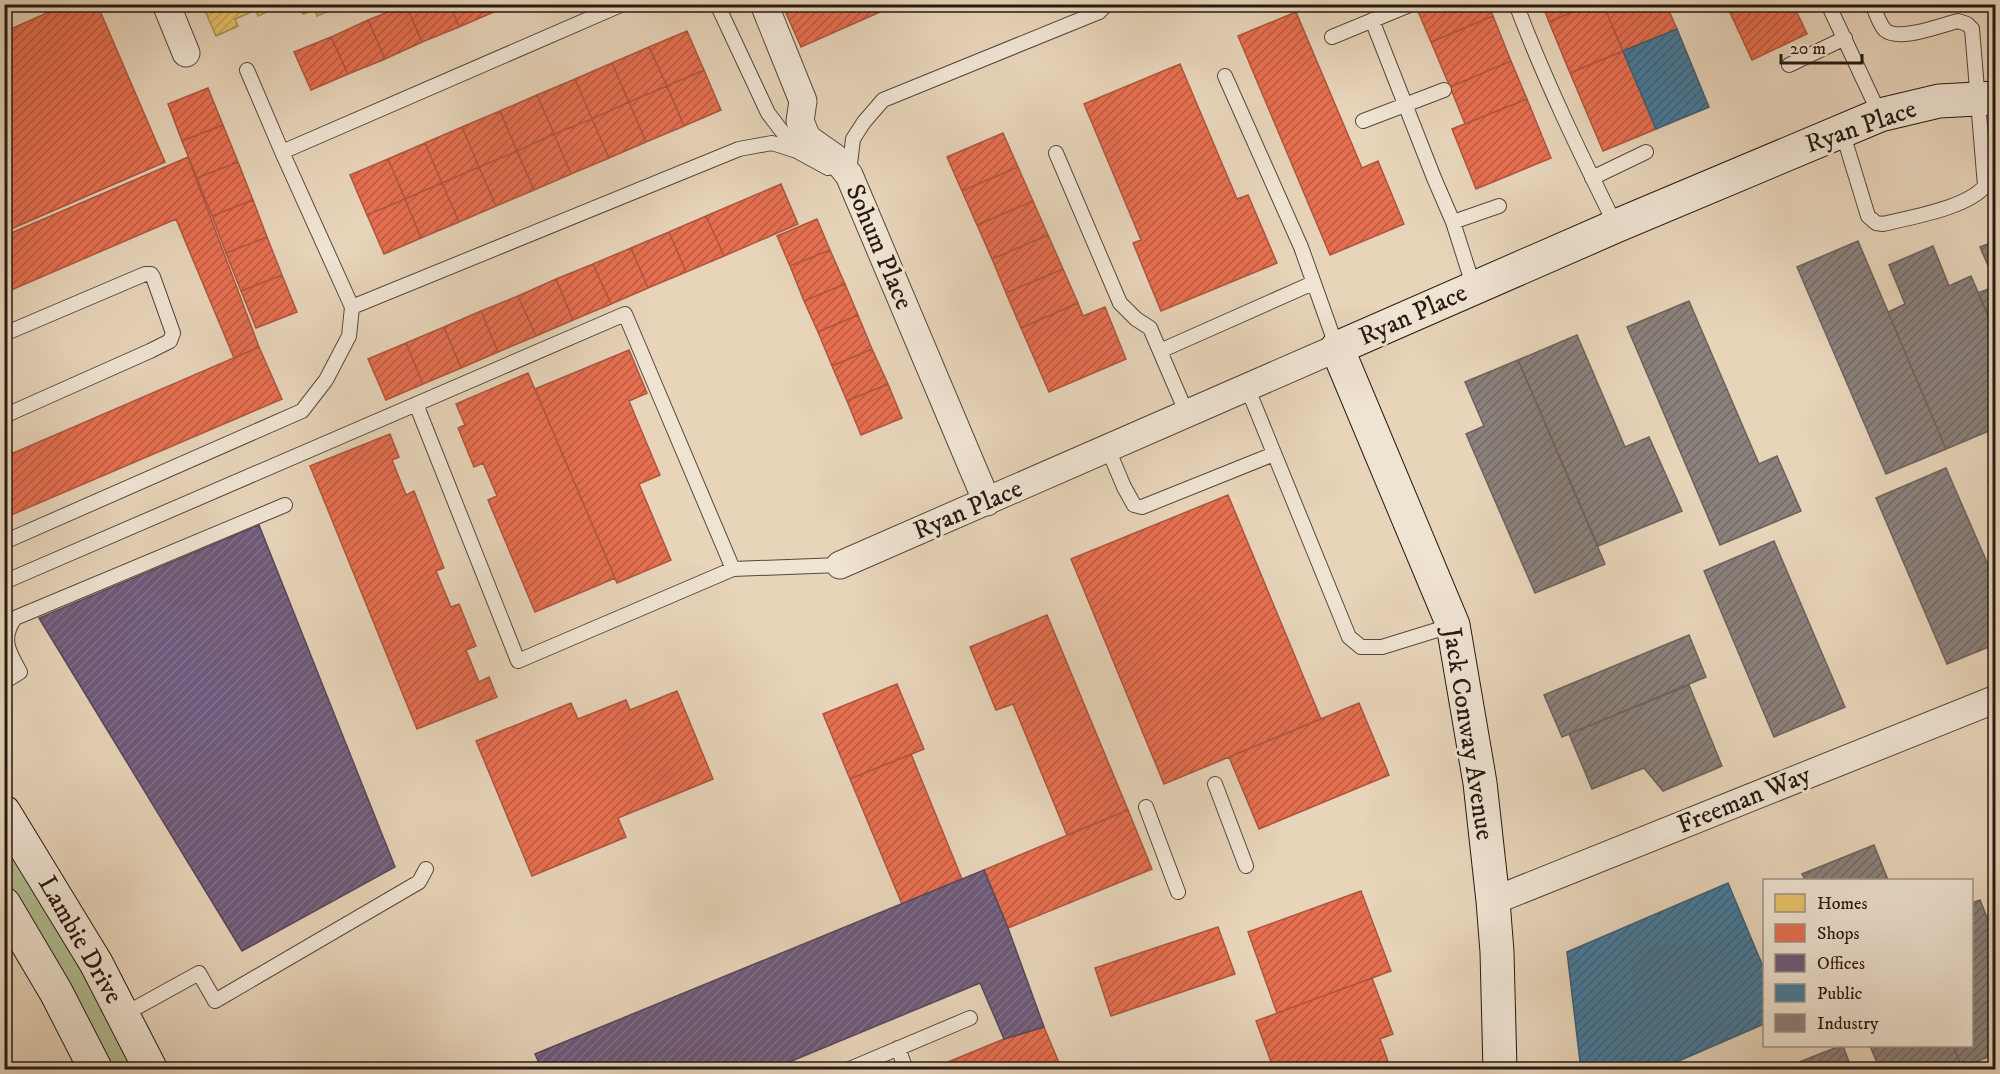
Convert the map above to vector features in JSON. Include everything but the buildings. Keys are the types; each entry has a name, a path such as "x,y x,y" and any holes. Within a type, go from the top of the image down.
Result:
{"street":[{"path":"166,4 186,53"},
{"name":"Sohum Place","path":"764,4 803,101 801,121 807,138 834,157 849,175 987,502"},
{"name":"Ryan Place","path":"840,565 1616,226 1842,131 1880,116 1939,101 1987,98"},
{"name":"Jack Conway Avenue","path":"1337,348 1453,625 1480,783 1493,901 1497,952 1500,1070"},
{"name":"Freeman Way","path":"1493,901 1995,699"},
{"name":"Lambie Drive","path":"4,812 96,963 152,1070"},
{"name":"Lambie Drive","path":"4,904 56,992 96,1070"}],"lane":[{"path":"282,152 623,4"},
{"path":"717,4 768,113 797,151"},
{"path":"352,307 739,149 772,143 797,151 836,174 849,175 852,139 883,100 1099,12 1107,4"},
{"path":"1516,4 1567,126 1616,226"},
{"path":"1828,4 1880,116"},
{"path":"1842,131 1868,216 1876,223 1883,224 1965,202 1978,194 1985,186 1987,98 1972,29 1967,24 1958,21 1901,35 1890,33 1882,28 1872,4"},
{"path":"1332,37 1407,6"},
{"path":"1372,20 1453,222 1474,288"},
{"path":"1789,64 1845,38"},
{"path":"4,542 302,411 326,380 348,336 352,307 247,69"},
{"path":"1225,76 1301,247 1337,348"},
{"path":"1363,121 1444,90"},
{"path":"1592,178 1646,152"},
{"path":"1056,153 1120,303 1136,320 1150,328 1187,414"},
{"path":"1453,222 1499,206"},
{"path":"4,334 145,274 151,274 153,277 173,333 170,341 150,351 4,416"},
{"path":"1160,351 1313,284"},
{"path":"4,582 625,314 733,569"},
{"path":"1247,387 1349,636 1361,647 1382,647 1453,625"},
{"path":"416,404 518,661 733,569 840,565"},
{"path":"1108,449 1134,505 1142,507 1274,454"},
{"path":"4,682 21,672 8,651 6,637 15,618 285,506"},
{"path":"1215,784 1246,866"},
{"path":"1146,807 1178,892"},
{"path":"123,1015 199,973 215,1001 419,882 426,869"},
{"path":"847,1070 970,1018"},
{"path":"898,1048 906,1070"}],"green space":[{"path":"4,830 140,1069 106,1069 5,889"}]}
